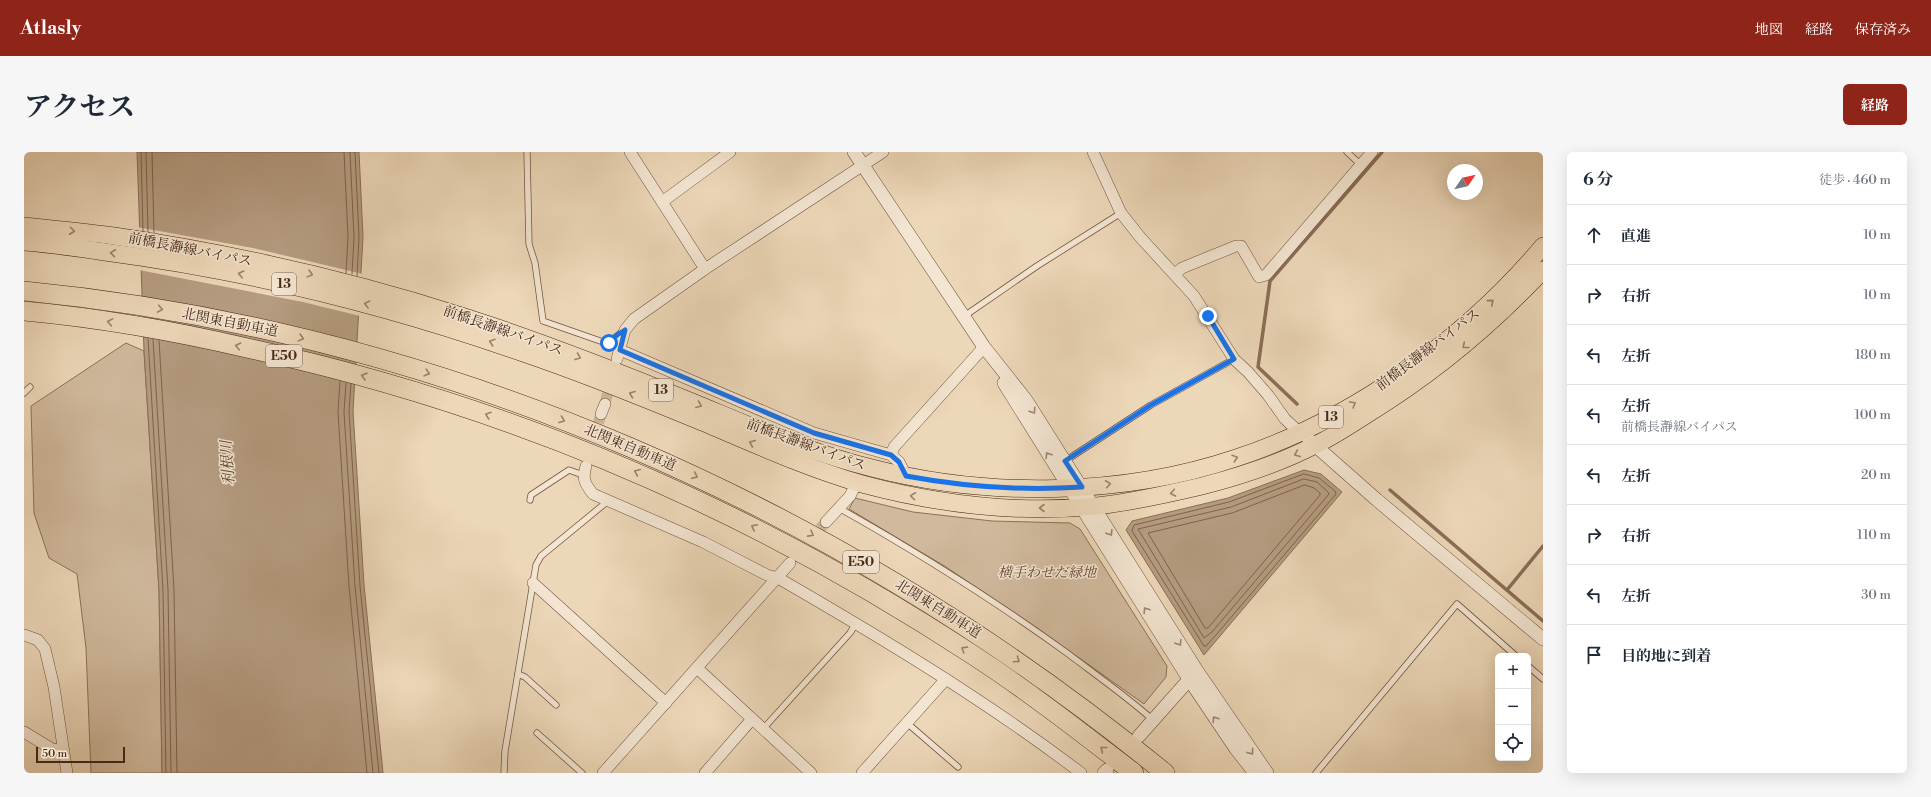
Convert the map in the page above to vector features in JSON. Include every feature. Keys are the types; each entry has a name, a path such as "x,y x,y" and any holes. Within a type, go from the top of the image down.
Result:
{"highway":[{"name":"北関東自動車道","path":"31,291 104,300 192,315 287,335 442,378 526,406 607,437 668,463 795,525 861,561 990,641 1093,716 1165,773"},
{"name":"北関東自動車道","path":"30,312 101,320 193,336 282,355 360,375 441,399 525,427 660,482 784,543 850,579 978,658 1076,728 1134,773"}],"main road":[{"name":"前橋長瀞線バイパス","path":"28,234 196,265 297,286 439,325 529,346 793,443 870,468 906,476 956,484 994,487 1076,487 1139,480 1211,466 1265,448 1300,433 1393,380 1433,350 1496,297 1543,246"},
{"name":"前橋長瀞線バイパス","path":"529,346 656,403 788,458 857,482 906,495 1000,507 1087,507 1177,492 1226,480 1272,464 1315,446 1402,393 1449,358 1506,310 1543,270"}],"street":[{"path":"630,152 705,269"},
{"path":"662,202 730,152"},
{"path":"854,152 963,317 984,347 1026,400 1065,461 1076,487 1087,507 1193,675 1236,749 1255,773"},
{"path":"883,152 705,269 634,319 625,330 618,354 814,433 891,455 899,462 906,476"},
{"path":"1093,152 1121,213 1140,237 1194,296 1205,311 1234,359 1248,372 1268,395 1285,419 1389,510 1543,639"},
{"path":"1174,274 1182,268 1236,246 1241,246 1259,277 1266,275 1372,152"},
{"path":"891,455 894,447 984,347"},
{"path":"984,347 1008,390 1076,487"},
{"path":"584,470 585,483 593,494 703,542 767,576 778,578 856,623 946,679 1003,716 1081,773"},
{"path":"826,522 850,496 857,482"},
{"path":"603,773 790,563"},
{"path":"533,583 666,703"},
{"path":"24,635 38,640 45,649 54,687 67,773"},
{"path":"697,668 811,773"},
{"path":"1139,736 1193,675"},
{"path":"1193,675 1267,773"},
{"path":"862,773 946,679"},
{"path":"705,773 752,719"},
{"path":"24,732 52,749 64,751"}],"lane":[{"path":"527,152 529,244 535,263 543,321 606,343 609,343 625,330"},
{"path":"1348,152 1361,165"},
{"path":"963,317 1037,266 1121,213"},
{"path":"1065,461 1151,405 1234,359"},
{"path":"24,393 30,387"},
{"path":"530,500 531,495 569,470 584,470"},
{"path":"504,773 505,751 536,565 540,556 608,501"},
{"path":"839,508 952,575 1030,626 1154,720"},
{"path":"1316,773 1457,604 1513,653"},
{"path":"763,729 850,633 856,623"},
{"path":"1531,669 1543,679"},
{"path":"518,674 525,676 556,705"},
{"path":"907,723 958,767"},
{"path":"537,733 582,773"}],"green space":[{"path":"126,343 144,351 159,590 162,773 91,773 86,648 77,574 49,558 34,513 31,406"},
{"name":"横手わせだ緑地","path":"855,498 913,512 992,521 1070,523 1080,529 1167,666 1166,677 1144,704 1037,628 946,567 849,509"}],"water":[{"name":"利根川","path":"137,152 359,152 363,237 353,411 364,585 383,773 162,773 159,590 144,351"},
{"path":"1304,470 1321,474 1342,492 1204,655 1126,530 1132,521 1228,498"}],"pier":[{"path":"137,227 253,248 363,274 360,316 303,302 139,270"}],"waterway":[{"path":"1297,404 1258,367 1270,281 1382,152"},
{"path":"1390,490 1543,621"},
{"path":"1507,590 1543,546"}],"tunnel":[{"path":"605,404 611,379"},
{"path":"594,439 601,414"},
{"path":"809,541 826,522"}],"route":[{"path":"609,343 625,330 620,350 814,433 894,456 899,462 906,476 956,484 1047,489 1082,487 1065,461 1151,405 1234,359 1208,316"}]}
